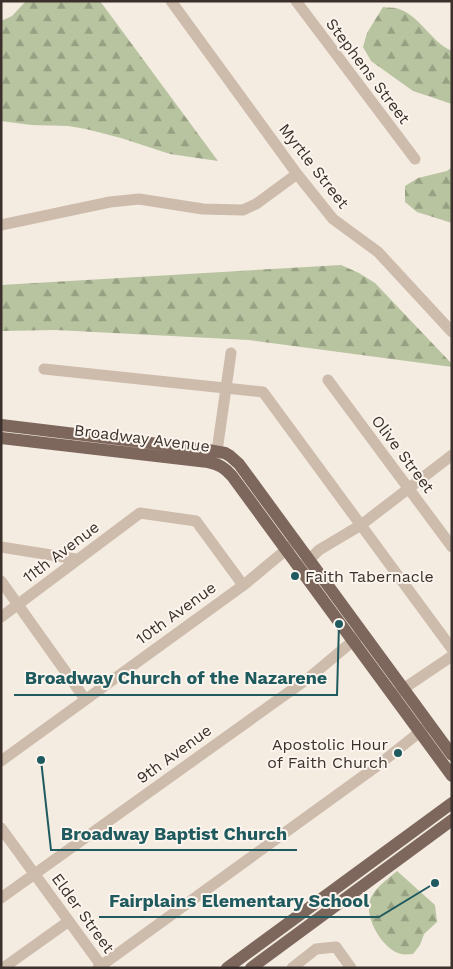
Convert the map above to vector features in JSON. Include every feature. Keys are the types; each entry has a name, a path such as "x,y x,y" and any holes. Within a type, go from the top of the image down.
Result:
{"main road":[{"name":"Broadway Avenue","path":"1,425 215,457 305,564 425,728 452,776"},
{"name":"Broadway Avenue","path":"1,438 215,457"},
{"name":"Broadway Avenue","path":"425,728 452,755"},
{"path":"228,968 452,803"},
{"path":"251,968 452,820"}],"street":[{"name":"Myrtle Street","path":"171,1 297,174 333,220 378,252 452,332"},
{"name":"Stephens Street","path":"296,1 415,160"},
{"path":"1,225 110,202 139,199 202,209 243,210 256,204 297,174"},
{"path":"215,457 231,353"},
{"path":"44,369 263,392 452,649"},
{"name":"Olive Street","path":"328,380 452,547"},
{"path":"305,564 320,550 361,525 452,455"},
{"name":"11th Avenue","path":"1,617 76,559 140,513 196,520 242,585"},
{"name":"10th Avenue","path":"1,761 242,585 291,546"},
{"path":"1,547 76,559"},
{"path":"1,581 85,699"},
{"name":"9th Avenue","path":"1,898 310,677 358,637"},
{"path":"398,692 452,656"},
{"path":"101,967 377,766 425,728"},
{"name":"Elder Street","path":"1,828 101,967"},
{"path":"3,968 68,920"},
{"path":"292,968 316,948 336,947 351,968"}],"green space":[{"path":"26,1 100,1 218,161 170,154 86,129 1,121 1,21 12,16"},
{"path":"383,7 397,8 406,12 438,42 452,51 452,104 413,91 371,61 363,47 367,33"},
{"path":"452,167 452,223 417,212 405,202 405,186 418,178 447,171"},
{"path":"341,265 375,283 452,364 452,367 249,340 56,330 1,331 1,285"},
{"path":"397,871 435,905 437,922 424,934 420,945 413,954 401,954 388,946 376,932 370,915 369,907 372,896"}],"place":[{"name":"Faith Tabernacle","path":"295,576"},
{"name":"Broadway Church of the Nazarene","path":"339,624"},
{"name":"Apostolic Hour of Faith Church","path":"398,753"},
{"name":"Broadway Baptist Church","path":"41,760"},
{"name":"Fairplains Elementary School","path":"435,883"}]}
